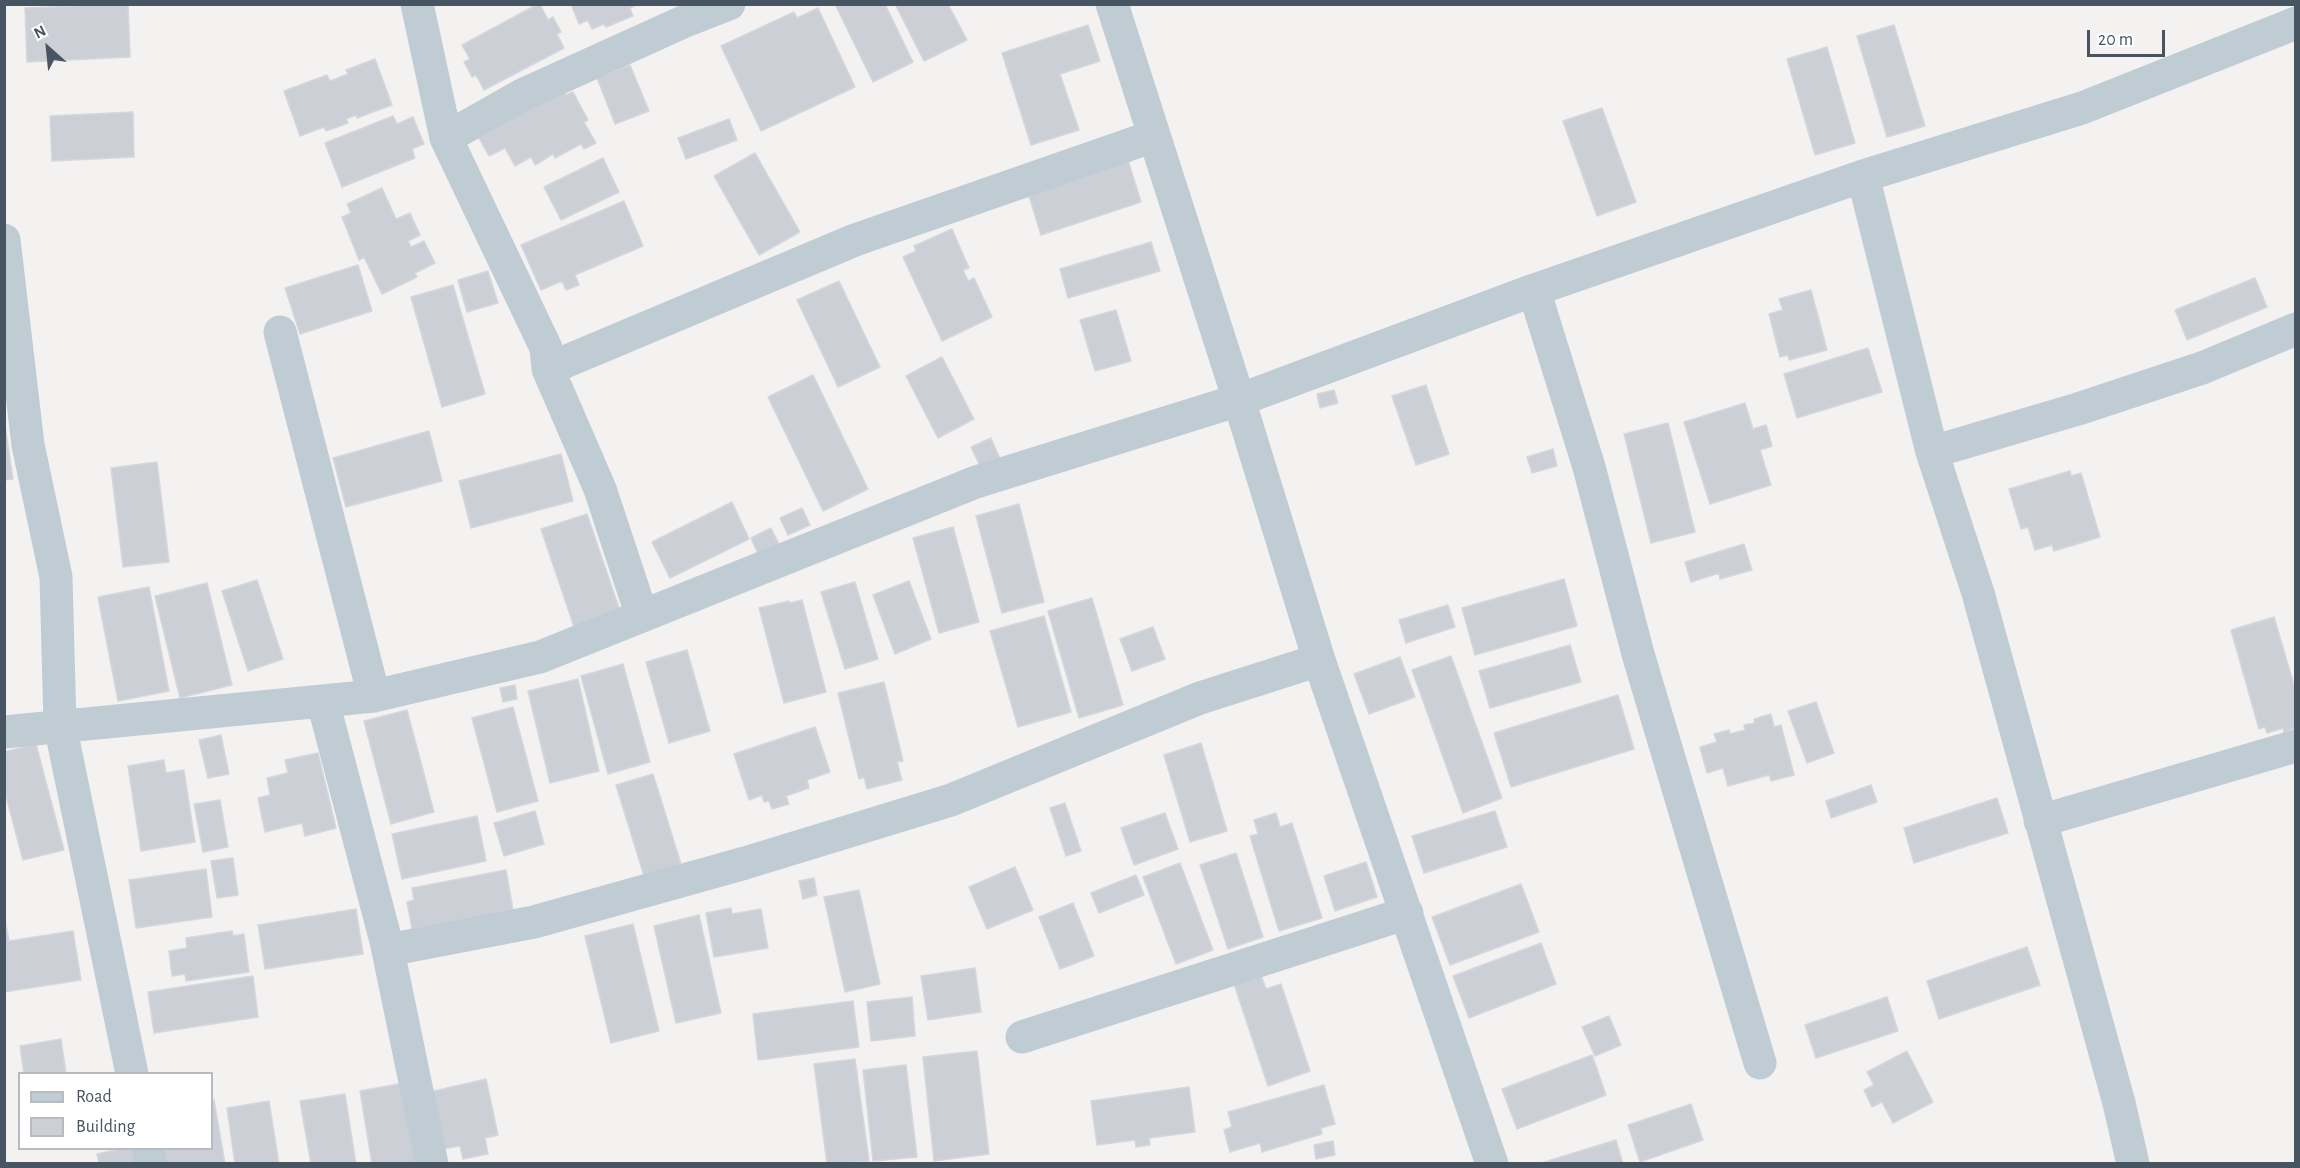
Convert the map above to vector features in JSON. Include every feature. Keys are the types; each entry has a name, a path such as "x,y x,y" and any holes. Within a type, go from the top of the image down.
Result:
{"street":[{"path":"417,4 446,138 546,348 548,369 600,489 642,616"},
{"path":"446,138 522,95 683,22 729,4"},
{"path":"1112,4 1239,400 1319,660 1492,1164"},
{"path":"4,732 374,696 540,657 976,482 1239,400 1534,290 1863,176 2082,108 2295,23"},
{"path":"548,369 855,240 1154,136"},
{"path":"1863,176 1932,452 1978,593 2133,1164"},
{"path":"4,240 28,446 56,577 60,725 132,1072"},
{"path":"1534,290 1589,467 1638,654 1760,1063"},
{"path":"1932,452 2078,409 2202,368 2295,329"},
{"path":"280,332 374,696"},
{"path":"388,950 534,922 744,863 951,800 1200,698 1319,660"},
{"path":"323,702 388,950 432,1164"},
{"path":"2040,820 2295,746"},
{"path":"1022,1038 1407,913"}],"building":[{"path":"128,4 130,57 27,62 25,8"},
{"path":"538,4 548,20 553,17 561,32 557,34 564,48 484,90 476,75 472,77 464,62 470,59 462,45"},
{"path":"571,4 639,4 630,8 633,16 606,27 604,24 592,29 588,20 579,24"},
{"path":"835,4 885,4 913,62 873,82"},
{"path":"895,4 948,4 967,40 924,61"},
{"path":"818,8 855,87 761,131 721,46 794,12 797,18"},
{"path":"1088,25 1100,61 1060,74 1079,130 1031,145 1002,53"},
{"path":"1894,25 1925,126 1887,137 1857,36"},
{"path":"1827,47 1855,143 1815,155 1787,59"},
{"path":"375,59 392,105 357,118 356,115 346,119 348,123 326,131 324,127 300,136 284,91 327,75 330,81 348,74 346,70"},
{"path":"630,65 649,111 615,124 597,78"},
{"path":"561,86 566,95 573,92 588,120 584,122 596,143 584,149 581,144 555,158 553,154 535,165 531,157 515,166 505,148 489,156 476,133"},
{"path":"1602,108 1636,202 1597,216 1563,121"},
{"path":"133,112 134,157 52,161 50,116"},
{"path":"393,116 397,124 413,117 424,144 412,149 415,158 342,187 325,143"},
{"path":"729,119 737,140 686,159 678,138"},
{"path":"755,153 800,232 759,255 714,176"},
{"path":"603,158 619,192 561,220 544,187"},
{"path":"1128,160 1141,202 1041,235 1028,193"},
{"path":"382,188 396,219 410,213 420,235 408,241 411,247 424,241 435,263 415,273 417,277 382,294 364,257 359,260 342,217 351,213 347,204"},
{"path":"624,201 643,246 575,275 579,285 566,290 562,281 541,290 521,245"},
{"path":"952,229 969,268 963,270 968,281 974,278 992,317 942,341 903,257 916,251 914,246"},
{"path":"1151,242 1160,271 1068,298 1060,269"},
{"path":"358,265 372,311 300,334 285,288"},
{"path":"488,271 498,303 467,312 458,280"},
{"path":"2255,278 2267,307 2187,340 2175,310"},
{"path":"839,281 880,367 838,387 797,300"},
{"path":"453,285 485,394 442,407 411,297"},
{"path":"1811,290 1827,350 1789,360 1788,355 1780,357 1769,314 1783,310 1779,299"},
{"path":"1116,310 1131,361 1095,371 1080,320"},
{"path":"1868,348 1882,392 1797,418 1784,374"},
{"path":"942,357 974,419 938,438 906,376"},
{"path":"813,375 868,489 823,511 768,397"},
{"path":"1426,385 1449,454 1416,465 1392,396"},
{"path":"1334,390 1338,403 1320,408 1317,394"},
{"path":"1745,403 1753,429 1766,425 1772,446 1760,450 1771,485 1710,504 1684,422"},
{"path":"4,418 13,479 4,480"},
{"path":"1668,423 1695,532 1651,543 1624,434"},
{"path":"429,431 442,481 346,507 333,458"},
{"path":"991,438 1000,459 981,468 971,447"},
{"path":"1553,449 1557,466 1532,473 1527,457"},
{"path":"561,454 573,501 471,528 459,481"},
{"path":"157,462 169,562 123,567 111,468"},
{"path":"2070,471 2071,476 2081,473 2100,537 2054,551 2052,545 2035,550 2028,527 2021,529 2009,489"},
{"path":"732,502 749,539 670,578 652,542"},
{"path":"1019,504 1044,602 1002,613 976,516"},
{"path":"802,508 810,525 788,535 780,518"},
{"path":"587,514 620,611 574,627 541,529"},
{"path":"953,527 979,622 939,633 913,538"},
{"path":"771,528 780,546 759,556 751,538"},
{"path":"1744,544 1752,570 1720,579 1719,573 1691,582 1685,562"},
{"path":"1564,579 1577,626 1475,655 1462,608"},
{"path":"257,580 283,659 248,671 222,591"},
{"path":"909,581 931,639 895,654 873,595"},
{"path":"855,582 878,659 845,669 821,592"},
{"path":"207,583 232,685 180,698 155,596"},
{"path":"149,587 169,691 118,701 98,597"},
{"path":"1092,598 1123,705 1079,718 1048,611"},
{"path":"802,600 826,692 784,703 759,608"},
{"path":"1448,605 1455,627 1406,643 1399,620"},
{"path":"1044,616 1071,712 1018,727 990,631"},
{"path":"2274,617 2296,692 2296,728 2284,732 2283,728 2267,733 2265,727 2259,729 2231,630"},
{"path":"1153,627 1165,659 1132,671 1120,639"},
{"path":"1570,645 1581,682 1490,708 1479,671"},
{"path":"687,650 710,731 669,743 646,662"},
{"path":"1451,656 1502,798 1463,813 1412,670"},
{"path":"1400,657 1415,697 1369,714 1354,674"},
{"path":"623,664 650,762 608,774 581,676"},
{"path":"578,679 599,771 550,783 528,691"},
{"path":"884,682 903,761 897,762 902,780 867,789 864,777 859,779 838,693"},
{"path":"515,685 517,699 503,702 500,688"},
{"path":"1618,695 1634,749 1511,787 1494,733"},
{"path":"1816,702 1834,753 1807,763 1788,711"},
{"path":"513,707 538,801 497,812 472,718"},
{"path":"407,710 434,812 391,824 364,721"},
{"path":"1771,714 1774,727 1781,725 1794,775 1771,781 1769,775 1728,786 1723,768 1707,773 1700,747 1717,742 1714,734 1729,730 1730,734 1745,730 1744,725 1755,723 1754,719"},
{"path":"815,727 830,772 807,780 809,788 786,796 789,804 772,809 769,801 764,802 762,795 749,800 734,754"},
{"path":"221,735 229,774 208,778 199,740"},
{"path":"1201,743 1227,831 1190,842 1164,755"},
{"path":"36,744 64,850 23,860 4,789 4,752"},
{"path":"318,753 336,828 305,836 302,823 265,832 258,798 270,795 267,778 288,773 285,760"},
{"path":"164,760 166,773 184,770 195,842 141,851 128,766"},
{"path":"653,774 681,864 644,876 616,785"},
{"path":"1871,785 1877,802 1831,818 1826,801"},
{"path":"1997,798 2008,833 1914,863 1904,828"},
{"path":"220,800 228,847 203,852 194,804"},
{"path":"1065,803 1081,851 1066,856 1050,808"},
{"path":"535,811 544,844 504,856 494,823"},
{"path":"1495,811 1507,847 1424,873 1412,836"},
{"path":"1165,813 1178,849 1134,865 1121,828"},
{"path":"1276,813 1280,827 1292,823 1322,918 1279,931 1250,836 1258,834 1254,820"},
{"path":"477,816 486,861 402,879 392,834"},
{"path":"1236,853 1263,937 1228,949 1200,865"},
{"path":"233,858 238,895 217,898 211,861"},
{"path":"1366,862 1377,897 1335,911 1324,876"},
{"path":"1180,863 1213,950 1176,964 1143,877"},
{"path":"1015,867 1033,910 987,929 969,887"},
{"path":"206,869 212,917 136,928 129,880"},
{"path":"506,870 513,910 412,929 407,902 414,900 412,888"},
{"path":"1136,875 1144,895 1099,913 1091,893"},
{"path":"814,878 817,895 803,899 799,881"},
{"path":"1521,884 1539,932 1450,965 1432,917"},
{"path":"859,890 880,984 845,992 824,897"},
{"path":"1073,903 1094,956 1060,969 1039,917"},
{"path":"731,908 732,914 761,909 768,948 714,957 706,913"},
{"path":"356,909 363,954 265,969 258,925"},
{"path":"4,915 9,941 73,931 81,980 4,992"},
{"path":"699,915 721,1013 676,1023 654,926"},
{"path":"633,924 659,1031 611,1043 585,936"},
{"path":"232,931 233,936 244,934 249,972 186,981 185,974 172,976 169,951 187,948 186,938"},
{"path":"1541,943 1556,984 1469,1018 1453,976"},
{"path":"2027,947 2040,985 1939,1019 1927,981"},
{"path":"975,968 981,1012 928,1020 921,976"},
{"path":"1261,975 1266,989 1281,984 1310,1071 1268,1086 1234,984"},
{"path":"253,976 258,1017 154,1033 148,992"},
{"path":"912,997 915,1036 871,1041 867,1002"},
{"path":"1887,997 1898,1031 1816,1058 1805,1025"},
{"path":"853,1001 859,1047 758,1060 753,1014"},
{"path":"1609,1016 1621,1045 1595,1056 1582,1027"},
{"path":"61,1039 66,1072 24,1072 20,1046"},
{"path":"977,1051 989,1154 934,1161 923,1057"},
{"path":"1907,1051 1933,1102 1893,1123 1882,1102 1872,1107 1864,1090 1874,1085 1867,1072"},
{"path":"1592,1055 1606,1095 1517,1129 1502,1089"},
{"path":"855,1059 869,1161 827,1164 814,1064"},
{"path":"906,1065 917,1157 873,1161 863,1070"},
{"path":"486,1079 498,1135 485,1138 488,1154 463,1159 460,1146 442,1149 430,1092"},
{"path":"404,1083 417,1164 372,1164 360,1091"},
{"path":"1324,1085 1335,1124 1321,1128 1322,1134 1262,1152 1260,1143 1230,1152 1224,1130 1232,1127 1228,1112"},
{"path":"1189,1087 1195,1132 1149,1138 1150,1145 1136,1147 1135,1140 1097,1145 1091,1101"},
{"path":"345,1094 356,1164 311,1164 300,1101"},
{"path":"214,1100 225,1164 167,1164 165,1150 213,1150"},
{"path":"269,1101 279,1164 235,1164 227,1108"},
{"path":"1691,1104 1703,1140 1640,1162 1628,1125"},
{"path":"1616,1140 1623,1164 1538,1164"},
{"path":"1333,1141 1335,1155 1316,1159 1314,1145"},
{"path":"115,1150 138,1150 141,1164 99,1164 97,1154"}]}
